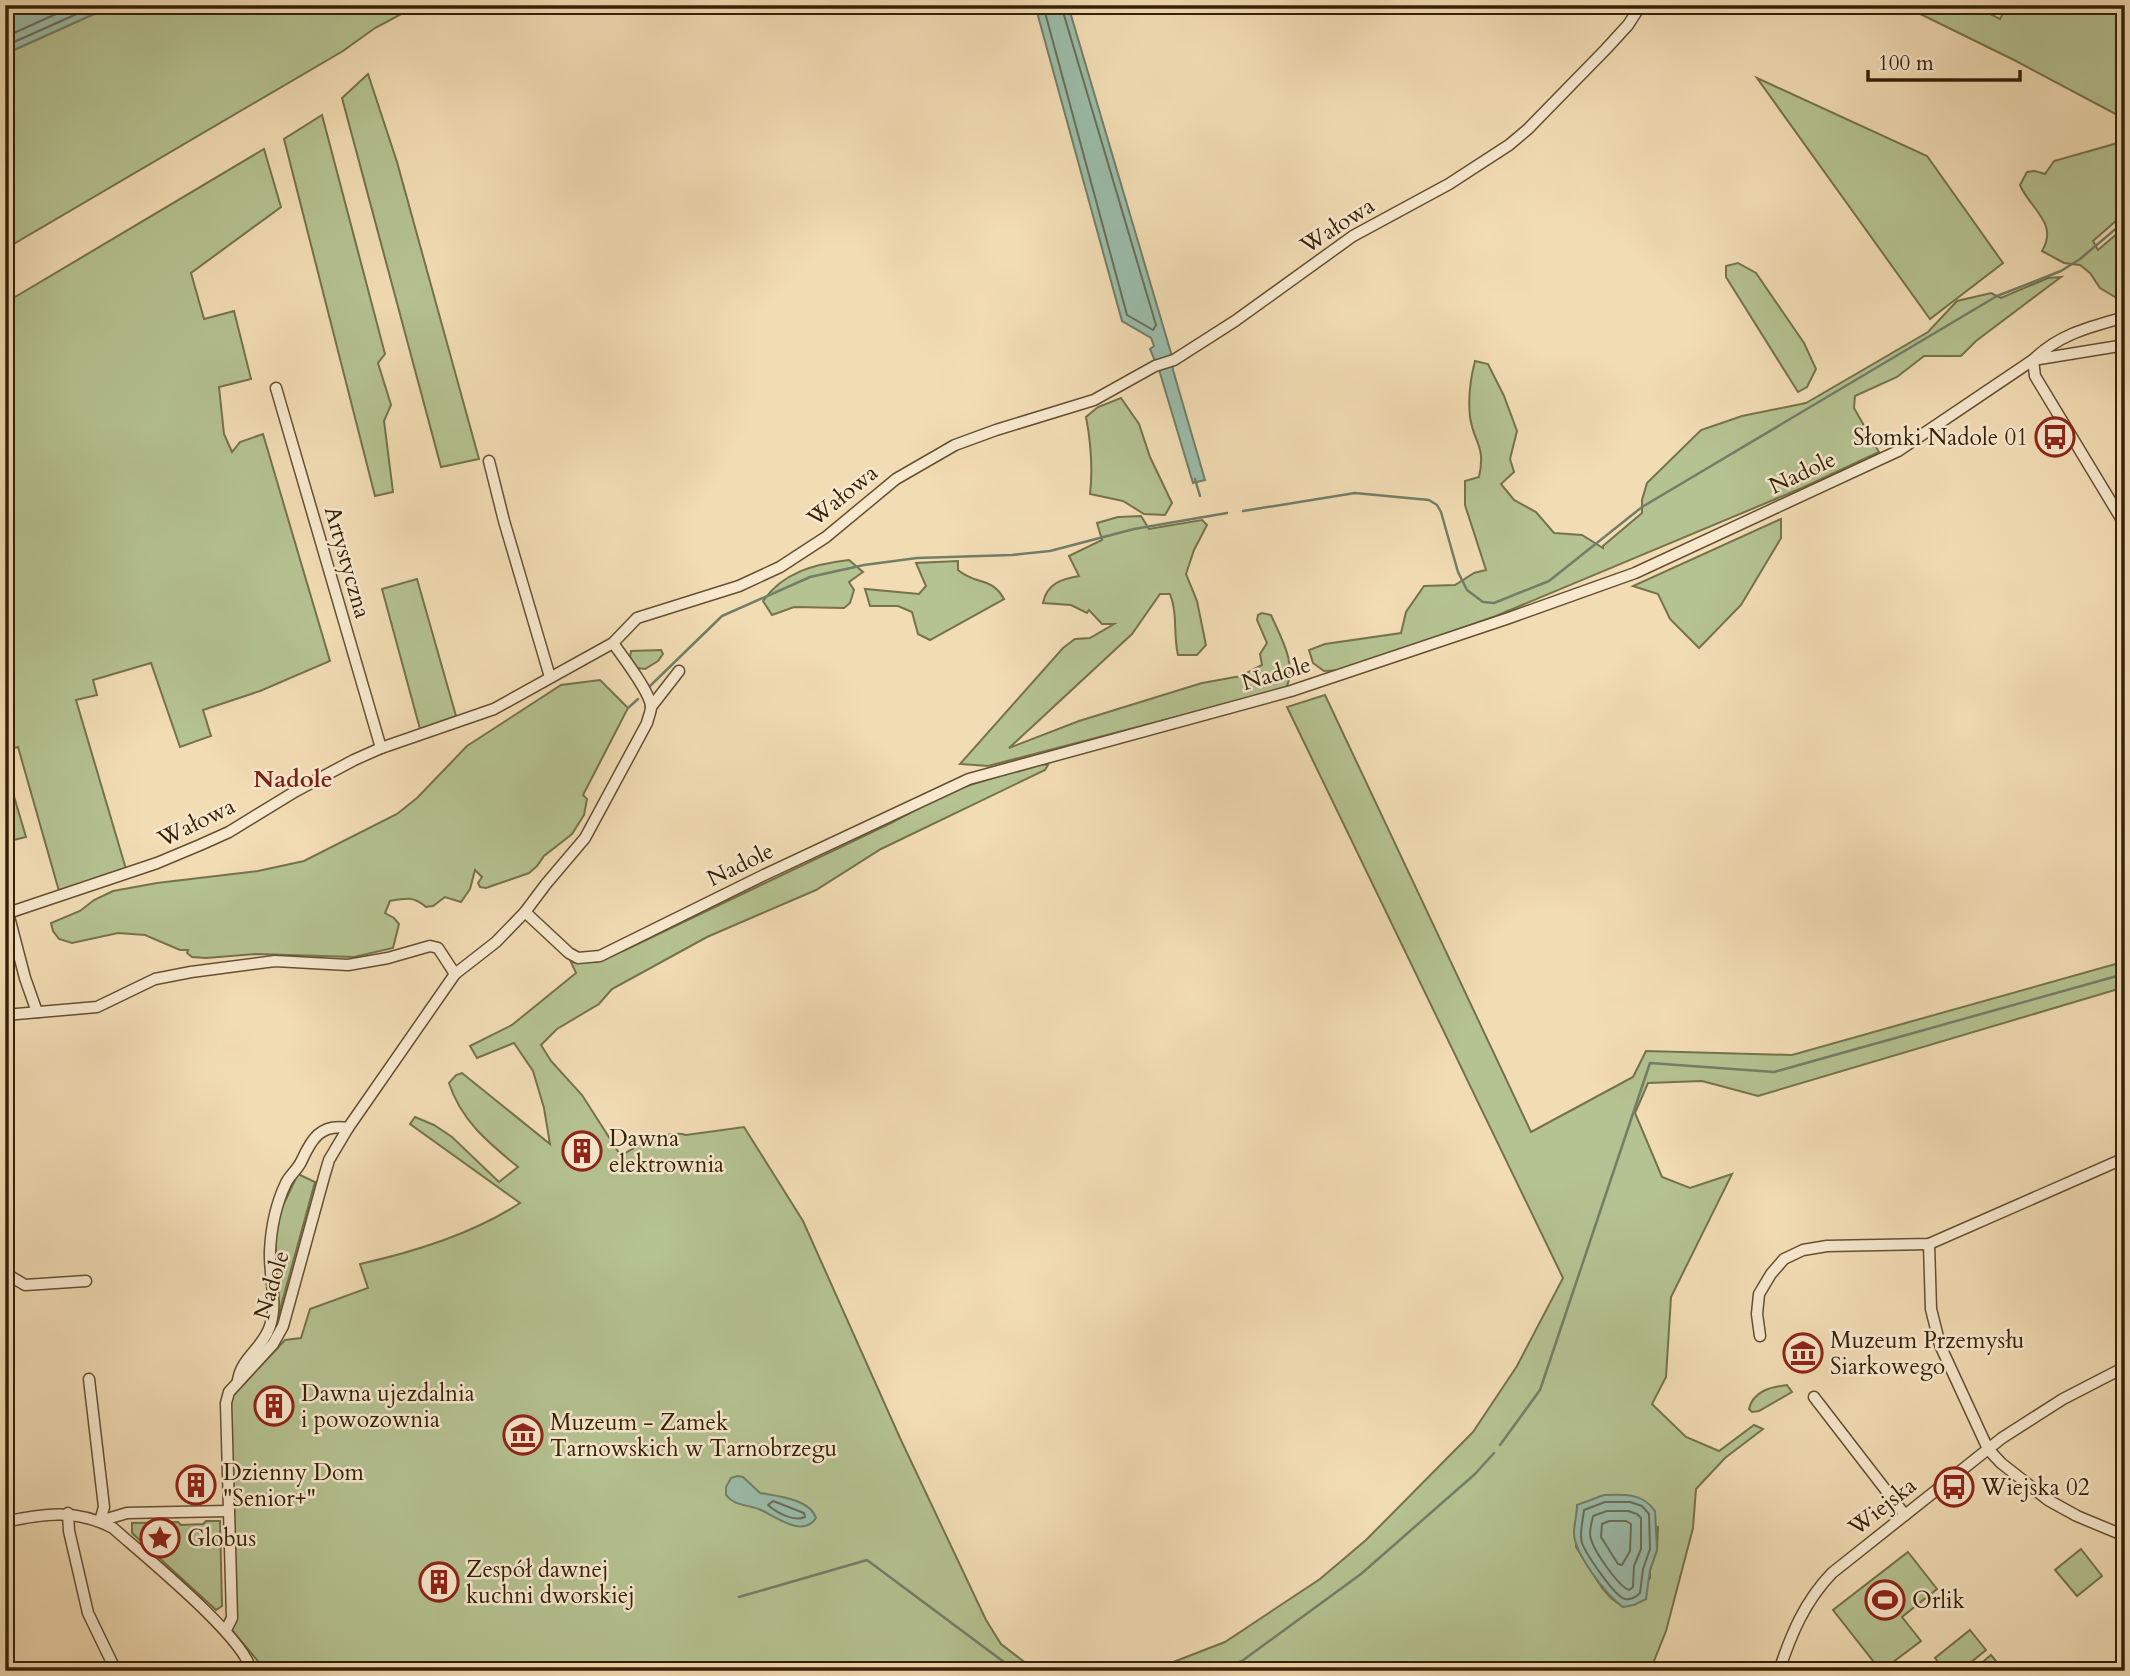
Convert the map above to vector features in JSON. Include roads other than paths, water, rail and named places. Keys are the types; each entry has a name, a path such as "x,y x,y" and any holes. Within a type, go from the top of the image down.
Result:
{"street":[{"name":"Wałowa","path":"7,913 157,863 214,839 324,775 381,748 494,709 613,643 637,618 739,586 780,567 826,537 896,479 955,446 996,430 1094,400 1155,366 1174,360 1235,321 1353,236 1449,184 1509,145 1606,50 1641,5"},
{"name":"Nadole","path":"526,912 569,953 578,958 600,956 764,875 969,779 1291,691 1635,573 1898,452 2033,360 2046,346 2066,335 2125,317"},
{"path":"2125,345 2033,360 2035,376 2125,525"},
{"name":"Artystyczna","path":"276,388 381,748"},
{"path":"489,461 504,521 551,677"},
{"path":"613,643 639,681 651,707"},
{"name":"Nadole","path":"226,1630 232,1618 226,1403 229,1392 273,1344 283,1326 326,1168 348,1128 455,974 496,942 526,912 585,838 647,723 651,707 679,671"},
{"path":"7,913 37,1012"},
{"path":"5,1015 97,1007 155,979 191,972 275,961 348,965 388,958 430,946 438,948 455,974"},
{"path":"238,1380 247,1357 263,1341 271,1325 274,1305 270,1253 272,1233 287,1181 297,1171 309,1143 321,1132 335,1126 348,1128"},
{"path":"1760,1336 1757,1314 1759,1294 1784,1259 1803,1250 1827,1246 1929,1244 2125,1158"},
{"path":"1929,1244 1931,1309 1940,1345 1988,1449 2001,1463 2048,1500 2077,1516 2125,1536"},
{"path":"5,1273 25,1285 86,1281"},
{"name":"Wiejska","path":"1779,1671 1793,1629 1818,1588 1849,1559 1988,1449 2063,1399 2125,1367"},
{"path":"89,1379 104,1507 100,1521"},
{"path":"1814,1397 1905,1515"},
{"path":"100,1521 127,1513 228,1511"},
{"path":"68,1513 71,1541 88,1613 116,1671"},
{"path":"5,1522 37,1515 68,1513 100,1521 113,1528 226,1630 245,1653 251,1671"}],"water":[{"path":"5,5 114,5 5,54"},
{"path":"1035,5 1068,5 1171,353 1173,370 1205,480 1193,483 1160,373 1150,349 1154,346 1151,338 1122,321"},
{"path":"743,1477 760,1493 784,1497 807,1506 816,1518 811,1524 797,1526 761,1510 733,1502 726,1495 726,1487 731,1478"},
{"path":"1604,1495 1639,1498 1655,1511 1657,1550 1650,1570 1646,1599 1634,1605 1623,1607 1608,1593 1585,1562 1575,1541 1577,1505"}],"waterway":[{"path":"1243,511 1355,493 1429,500 1437,505 1441,512 1458,572 1467,590 1483,602 1494,603 1549,581 1642,507 1997,296 2061,271 2080,259 2125,221"},
{"path":"1195,479 1200,496"},
{"path":"650,686 722,616 810,577 864,565 917,558 1050,551 1134,529 1227,513"},
{"path":"628,708 638,699"},
{"path":"1500,1445 1540,1390 1650,1063 1774,1072 2117,976 2125,976"},
{"path":"1214,1671 1242,1661 1361,1574 1475,1474 1494,1453"},
{"path":"739,1597 867,1560 1016,1671"}],"place":[{"name":"Słomki Nadole 01","path":"2055,437"},
{"name":"Dawna elektrownia","path":"582,1151"},
{"name":"Muzeum Przemysłu Siarkowego","path":"1803,1353"},
{"name":"Dawna ujezdalnia i powozownia","path":"274,1406"},
{"name":"Muzeum - Zamek Tarnowskich w Tarnobrzegu","path":"523,1435"},
{"name":"Dzienny Dom \"Senior+\"","path":"196,1485"},
{"name":"Wiejska 02","path":"1954,1487"},
{"name":"Globus","path":"160,1538"},
{"name":"Zespół dawnej kuchni dworskiej","path":"439,1582"},
{"name":"Orlik","path":"1885,1600"}],"district":[{"name":"Nadole","path":"293,779"}]}
